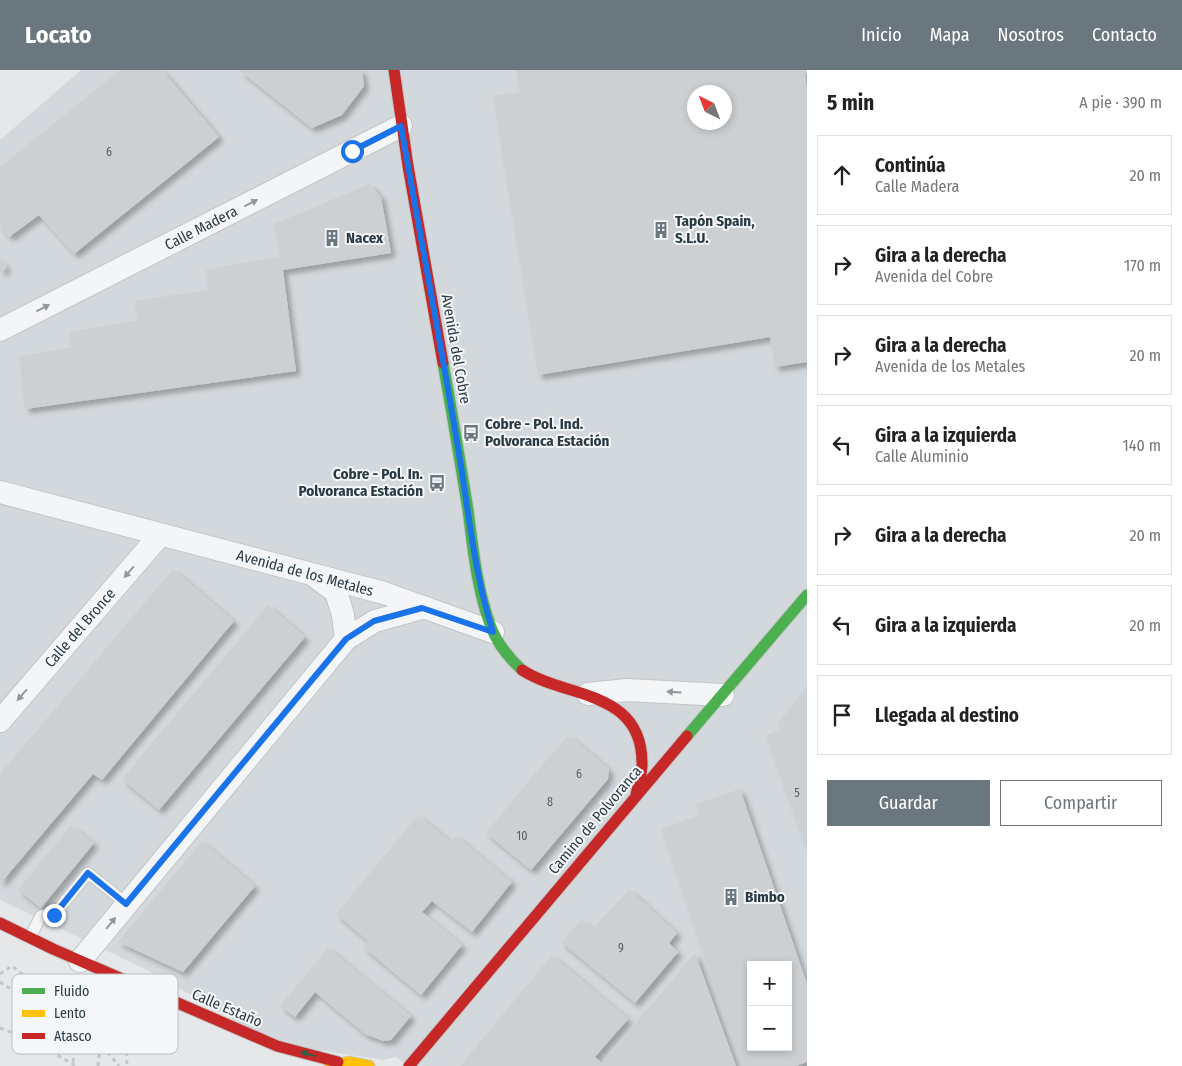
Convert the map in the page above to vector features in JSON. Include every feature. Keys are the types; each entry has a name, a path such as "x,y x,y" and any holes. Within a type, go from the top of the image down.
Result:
{"street":[{"name":"Avenida del Cobre","path":"394,70 401,126 458,445 473,552 484,603 493,632"},
{"name":"Calle Madera","path":"0,330 401,126"},
{"name":"Avenida de los Metales","path":"0,492 384,593 493,632"},
{"name":"Calle del Bronce","path":"0,721 160,535"},
{"path":"313,575 336,592 343,615 346,639"},
{"name":"Camino de Polvoranca","path":"409,1066 636,795 807,595"},
{"path":"80,961 346,639 374,621 422,608"},
{"path":"493,632 509,658 532,677 607,701 623,712 639,738 642,764 636,795"},
{"path":"588,694 627,690 723,695"},
{"name":"Calle Estaño","path":"0,923 109,974"},
{"name":"Calle Estaño","path":"178,1004 277,1046 334,1064 355,1062 369,1066"},
{"path":"277,1046 284,1061"}],"lane":[{"path":"29,938 41,916 54,915 88,873 126,904"}],"path":[{"path":"0,974 12,966 22,974"},
{"path":"0,982 12,990"},
{"path":"0,1028 12,1032"},
{"path":"55,1054 74,1066"},
{"path":"109,1054 119,1066"}],"shaded area":[{"path":"81,70 807,70 807,1066 408,1066 396,1057 383,1060 275,1043 178,988 178,974 154,974 0,900 0,140"}],"building":[{"path":"120,70 162,70 219,137 74,254 39,215 9,237 0,226 0,167"},
{"path":"239,70 362,70 364,86 342,115 312,128"},
{"name":"Tapón Spain, S.L.U.","path":"516,70 804,70 807,88 807,362 775,367 770,337 538,375 493,96 520,92"},
{"path":"370,184 381,197 391,253 283,270 296,371 25,409 19,357 71,347 69,332 137,320 135,301 208,290 206,270 280,256 274,224"},
{"path":"0,259 7,267 0,273"},
{"path":"173,569 234,621 102,780 93,774 0,884 0,774"},
{"path":"268,605 305,637 159,810 122,779"},
{"path":"807,686 807,851 766,735 780,730 778,723"},
{"path":"569,735 609,769 608,779 531,870 486,833"},
{"name":"Bimbo","path":"740,789 807,984 807,1062 796,1066 742,1066 661,829 700,815 696,804"},
{"path":"418,815 451,842 456,836 512,882 472,932 432,901 422,912 462,945 421,995 363,947 368,941 336,914"},
{"path":"71,825 94,843 41,908 18,890"},
{"path":"202,841 255,886 183,972 118,942"},
{"path":"629,889 677,933 669,943 678,952 635,1003 561,942 581,920 593,929"},
{"path":"328,948 411,1016 391,1040 383,1041 365,1034 315,992 295,1017 280,1006"},
{"path":"695,953 736,1066 460,1066 552,955 628,1019 595,1057 602,1063"}],"traffic: fast":[{"path":"443,363 482,599 497,639 522,670"},
{"path":"687,736 807,595"}],"traffic: slow":[{"path":"330,1066 349,1062 369,1066"}],"traffic: jam":[{"path":"394,70 408,166 443,363"},
{"path":"522,670 544,681 610,705 630,722 637,734 641,748 642,769 636,795"},
{"path":"409,1066 687,736"},
{"path":"0,923 111,974"},
{"path":"178,1003 277,1046 338,1062"}],"place":[{"name":"Tapón Spain, S.L.U.","path":"661,230"},
{"name":"Nacex","path":"332,238"},
{"name":"Cobre - Pol. Ind. Polvoranca Estación","path":"471,433"},
{"name":"Cobre - Pol. In. Polvoranca Estación","path":"437,483"},
{"name":"Bimbo","path":"731,897"}],"route":[{"path":"54,915 88,873 126,904 346,639 374,621 422,608 493,632 484,603 473,552 459,455 401,126 352,151"}]}
